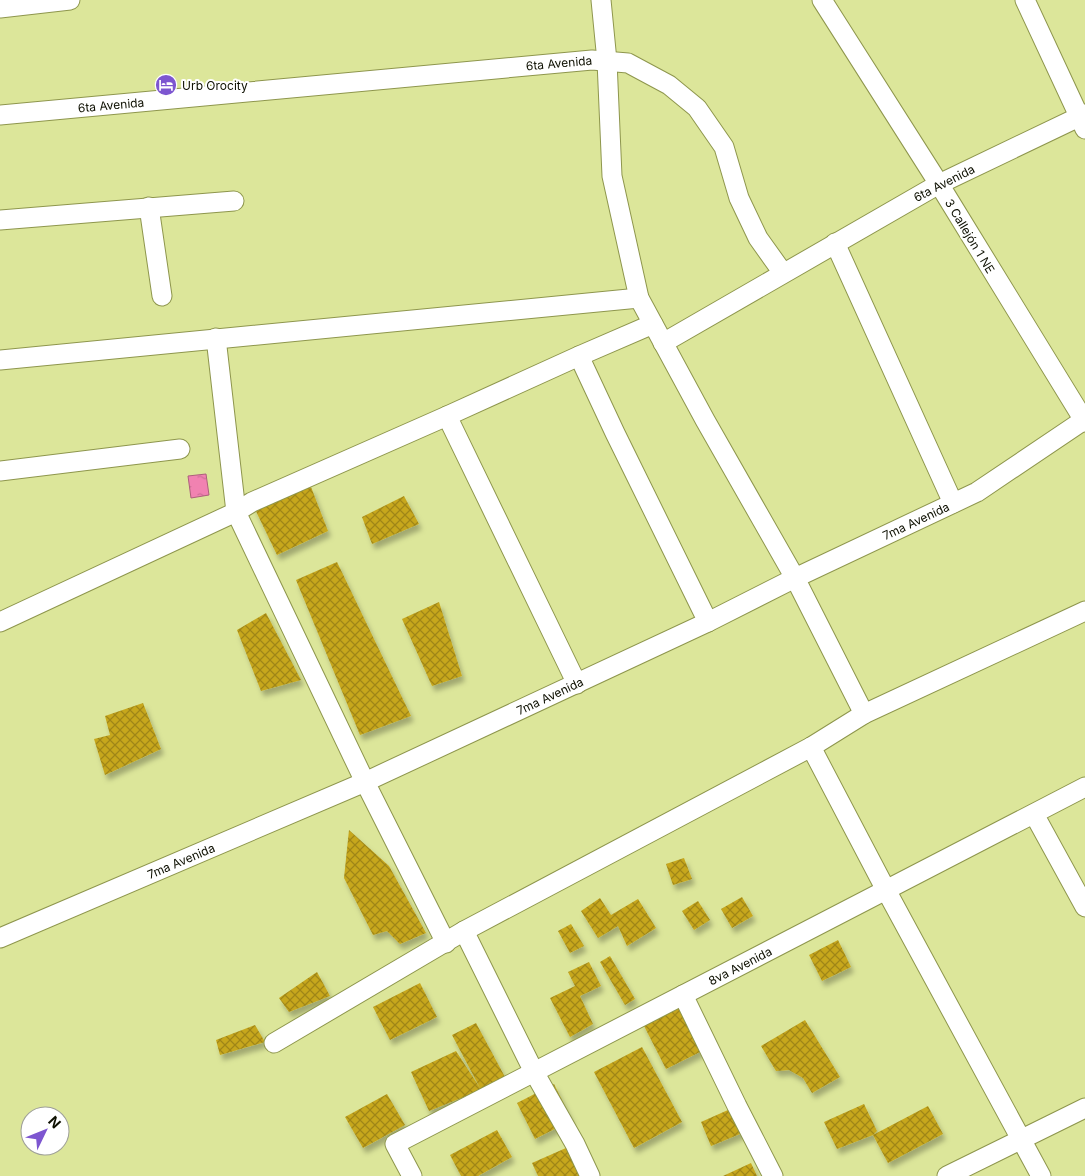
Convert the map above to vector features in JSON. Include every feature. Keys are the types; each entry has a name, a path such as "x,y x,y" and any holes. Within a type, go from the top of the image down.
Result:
{"street":[{"path":"0,8 70,0"},
{"path":"601,0 607,61 612,176 639,298 705,420 795,578 864,714"},
{"name":"3 Callejón 1 NE","path":"822,0 1082,413"},
{"path":"1025,0 1083,120"},
{"name":"6ta Avenida","path":"0,115 592,60 628,63 669,85 697,108 724,147 738,198 758,238 783,273 939,184 1083,120"},
{"path":"0,220 234,201"},
{"path":"149,207 162,296"},
{"path":"835,243 954,503"},
{"path":"663,343 783,273"},
{"path":"0,360 639,298"},
{"path":"0,622 236,512 252,502 653,324"},
{"path":"216,338 236,512 365,782 446,943"},
{"path":"579,356 708,622"},
{"name":"7ma Avenida","path":"0,938 365,782 708,622 795,578 977,492 1082,413"},
{"path":"447,416 577,684"},
{"path":"0,471 180,449"},
{"path":"274,1043 464,931 812,747 864,714 1085,610"},
{"path":"812,747 886,890 1041,1176"},
{"name":"8va Avenida","path":"412,1176 395,1144 1085,787"},
{"path":"1034,814 1085,907"},
{"path":"464,931 534,1072 575,1144 590,1176"},
{"path":"683,995 773,1176"},
{"path":"947,1176 1085,1108"}],"water":[{"path":"206,474 209,495 191,498 188,476"}],"building":[{"path":"311,487 328,531 277,555 253,505"},
{"path":"404,496 419,524 372,544 362,517"},
{"path":"337,562 411,716 360,735 296,580"},
{"path":"439,602 462,676 432,686 402,619"},
{"path":"266,613 301,680 261,691 237,630"},
{"path":"143,703 161,749 105,775 94,739 110,735 105,716"},
{"path":"349,830 389,866 426,933 400,944 387,931 373,935 344,878"},
{"path":"684,858 692,879 673,885 666,864"},
{"path":"742,897 753,916 732,928 721,909"},
{"path":"600,898 611,915 638,899 656,928 627,946 618,926 598,938 581,911"},
{"path":"698,901 710,920 694,930 682,911"},
{"path":"571,924 584,946 570,953 558,931"},
{"path":"838,940 851,967 822,981 809,955"},
{"path":"610,956 635,999 625,1005 600,962"},
{"path":"589,962 601,986 580,996 593,1024 570,1037 550,998 575,986 568,972"},
{"path":"317,972 330,996 289,1012 279,998"},
{"path":"420,983 437,1017 390,1040 373,1007"},
{"path":"677,1003 702,1051 666,1069 642,1022"},
{"path":"805,1020 840,1077 812,1093 803,1078 789,1070 776,1071 761,1046"},
{"path":"476,1023 505,1077 481,1090 429,1111 411,1072 456,1051 480,1088 452,1035"},
{"path":"255,1025 265,1042 220,1055 216,1040"},
{"path":"642,1047 682,1122 634,1148 594,1072"},
{"path":"554,1084 572,1120 535,1139 517,1103"},
{"path":"387,1094 405,1125 363,1148 345,1117"},
{"path":"864,1104 877,1131 873,1135 837,1149 824,1122"},
{"path":"737,1106 747,1131 711,1146 701,1122"},
{"path":"928,1106 943,1134 888,1163 873,1135"},
{"path":"497,1130 512,1157 478,1176 461,1176 450,1155"},
{"path":"575,1144 581,1176 538,1176 532,1163"},
{"path":"751,1163 757,1176 723,1176"}],"place":[{"name":"Urb Orocity","path":"166,85"}]}
